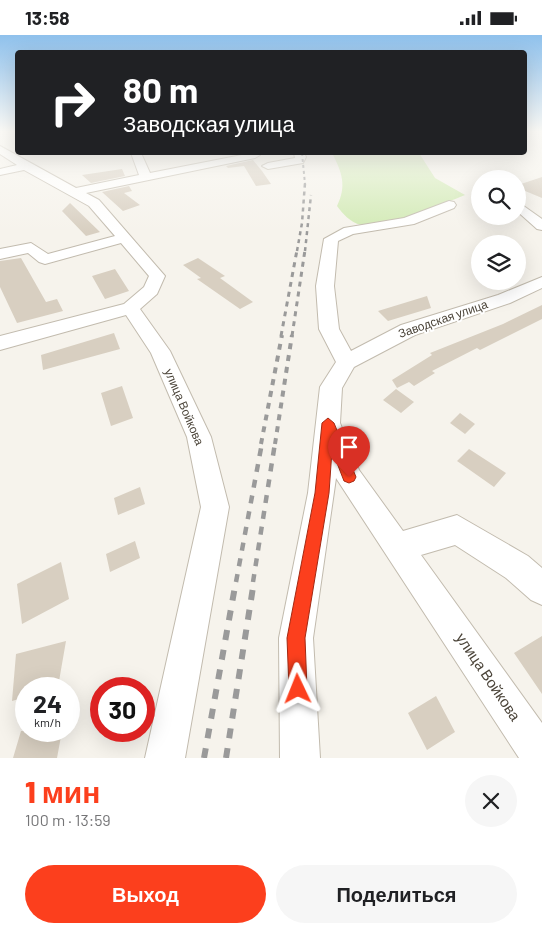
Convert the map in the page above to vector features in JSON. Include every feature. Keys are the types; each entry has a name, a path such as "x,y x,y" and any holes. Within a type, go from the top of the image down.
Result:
{"street":[{"path":"141,165 145,176"},
{"path":"74,192 201,165"},
{"path":"267,165 272,169 286,165"},
{"path":"0,172 26,166 94,203 157,276 151,290 130,308 0,343"},
{"path":"347,362 329,329 325,286 330,239 340,233 352,230 382,227 410,221 449,205"},
{"path":"526,213 542,226"},
{"path":"0,254 31,248 45,259 124,238"},
{"name":"Заводская улица","path":"399,547 349,477 328,423 331,387 347,362 408,330 504,299 542,282"},
{"name":"улица Войкова","path":"130,308 160,351 199,437 215,507 165,758"},
{"path":"300,758 296,638 322,493 328,423"},
{"path":"399,547 457,530 517,567 542,589"},
{"name":"улица Войкова","path":"399,547 542,757"}],"green space":[{"path":"427,165 435,178 465,195 397,220 370,226 361,225 350,220 337,206 342,192 342,179 338,166"}],"building":[{"path":"257,165 271,184 256,186 244,166 228,168 226,166"},
{"path":"122,169 125,176 91,183 82,175"},
{"path":"542,177 542,198 526,191 526,182"},
{"path":"129,186 132,191 124,193 140,205 123,211 102,192"},
{"path":"70,203 100,232 86,236 62,211"},
{"path":"21,258 46,302 57,299 63,311 17,323 0,287 0,261"},
{"path":"198,258 225,276 220,278 253,302 240,309 197,279 201,278 183,265"},
{"path":"115,269 129,291 105,299 92,276"},
{"path":"427,296 431,308 388,321 378,311"},
{"path":"542,305 542,319 480,350 477,348 432,371 435,373 414,386 409,382 397,388 392,380 432,355 430,353 503,324"},
{"path":"114,333 120,349 43,370 41,355"},
{"path":"122,386 133,418 111,426 101,393"},
{"path":"396,389 414,402 401,413 383,400"},
{"path":"460,413 475,424 465,434 450,423"},
{"path":"469,449 506,473 494,487 457,461"},
{"path":"140,487 145,504 118,515 114,498"},
{"path":"135,541 140,558 110,572 106,554"},
{"path":"61,562 69,599 22,624 17,584"},
{"path":"542,636 542,694 514,653"},
{"path":"66,641 60,677 15,677 15,700 12,701 16,654"},
{"path":"436,696 455,732 427,750 408,713"},
{"path":"18,742 60,742 57,758 13,758"}],"railway":[{"path":"303,165 305,184"},
{"path":"297,251 302,223 305,184"},
{"path":"305,251 311,195"},
{"path":"281,336 297,250"},
{"path":"292,336 305,250"},
{"path":"261,444 282,335"},
{"path":"275,444 292,335"},
{"path":"236,582 262,443"},
{"path":"253,582 275,443"},
{"path":"204,758 236,581"},
{"path":"226,758 254,581"}],"route":[{"path":"298,689 296,638 322,493 328,423 349,477"}]}
